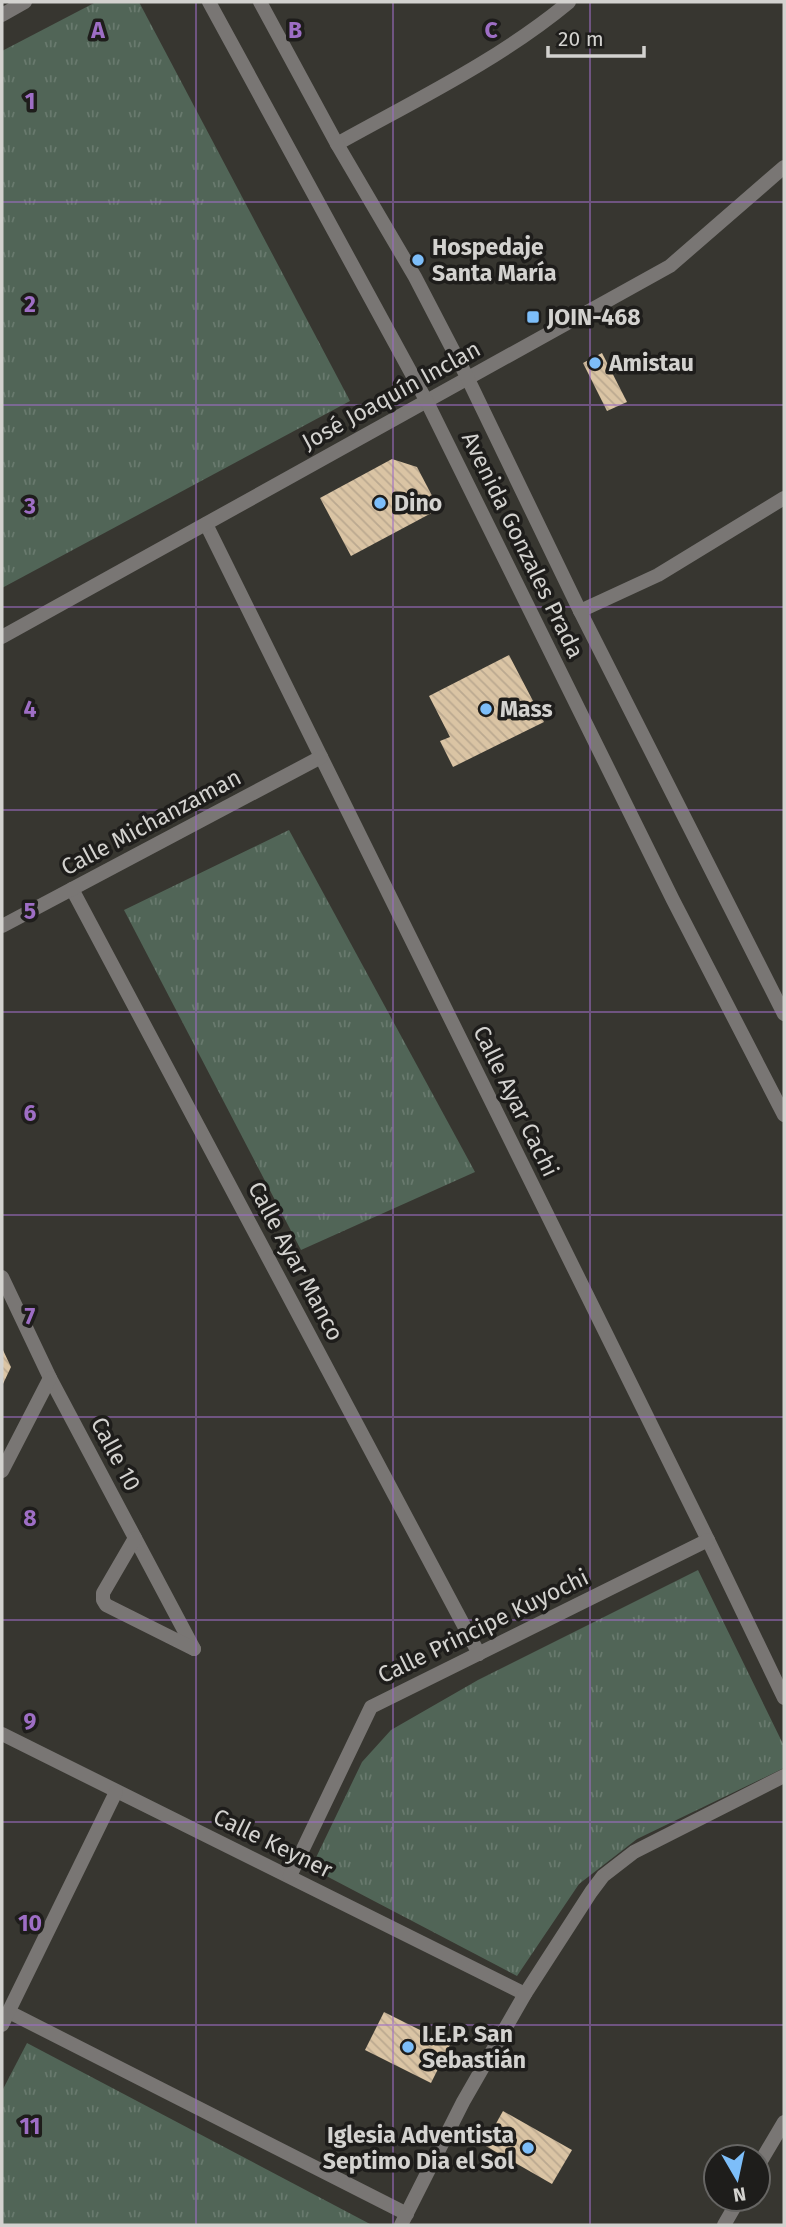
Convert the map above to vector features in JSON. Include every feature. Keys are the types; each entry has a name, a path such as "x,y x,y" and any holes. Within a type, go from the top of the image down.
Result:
{"street":[{"path":"2,15 24,2"},
{"name":"Avenida Gonzales Prada","path":"209,2 427,401 673,900 784,1115"},
{"name":"Avenida Gonzales Prada","path":"261,2 337,144 415,277 468,379 580,611 784,1014"},
{"path":"337,144 482,64 569,2"},
{"name":"José Joaquín Inclan","path":"2,637 670,266 784,167"},
{"path":"580,611 658,575 784,498"},
{"name":"Calle Ayar Cachi","path":"206,524 784,1698"},
{"name":"Calle Michanzaman","path":"2,926 321,757"},
{"name":"Calle Ayar Manco","path":"72,890 479,1654"},
{"name":"Calle 10","path":"2,1277 50,1378 135,1538 194,1650 106,1605 103,1600 103,1593 135,1538"},
{"path":"2,1471 50,1378"},
{"name":"Calle Principe Kuyochi","path":"290,1876 371,1707 708,1540"},
{"name":"Calle Keyner","path":"2,1734 525,1994"},
{"path":"116,1792 5,2018 404,2220 463,2102 525,1994 591,1892 611,1869 635,1852 784,1776"},
{"path":"772,2143 784,2122"}],"green space":[{"path":"96,2 139,2 350,401 2,588 2,51"},
{"path":"289,830 475,1172 301,1250 124,910"},
{"path":"698,1570 784,1746 784,1768 637,1839 579,1884 517,1976 311,1868 362,1762 391,1730 478,1680"},
{"path":"27,2043 370,2225 2,2225 2,2091"}],"building":[{"path":"602,353 627,402 607,411 583,363"},
{"name":"Dino","path":"392,459 417,467 439,509 351,556 320,498"},
{"name":"Mass","path":"509,655 544,722 453,767 440,741 450,737 429,696"},
{"path":"2,1348 11,1367 2,1386"},
{"name":"I.E.P. San Sebastián","path":"384,2012 450,2045 431,2083 365,2050"},
{"name":"Iglesia Adventista Septimo Dia el Sol","path":"503,2111 572,2150 552,2184 484,2145"}],"place":[{"name":"Hospedaje Santa María","path":"418,260"},
{"name":"JOIN-468","path":"533,317"},
{"name":"Amistau","path":"595,363"},
{"name":"Dino","path":"380,503"},
{"name":"Mass","path":"486,709"},
{"name":"I.E.P. San Sebastián","path":"408,2047"},
{"name":"Iglesia Adventista Septimo Dia el Sol","path":"528,2148"}]}
